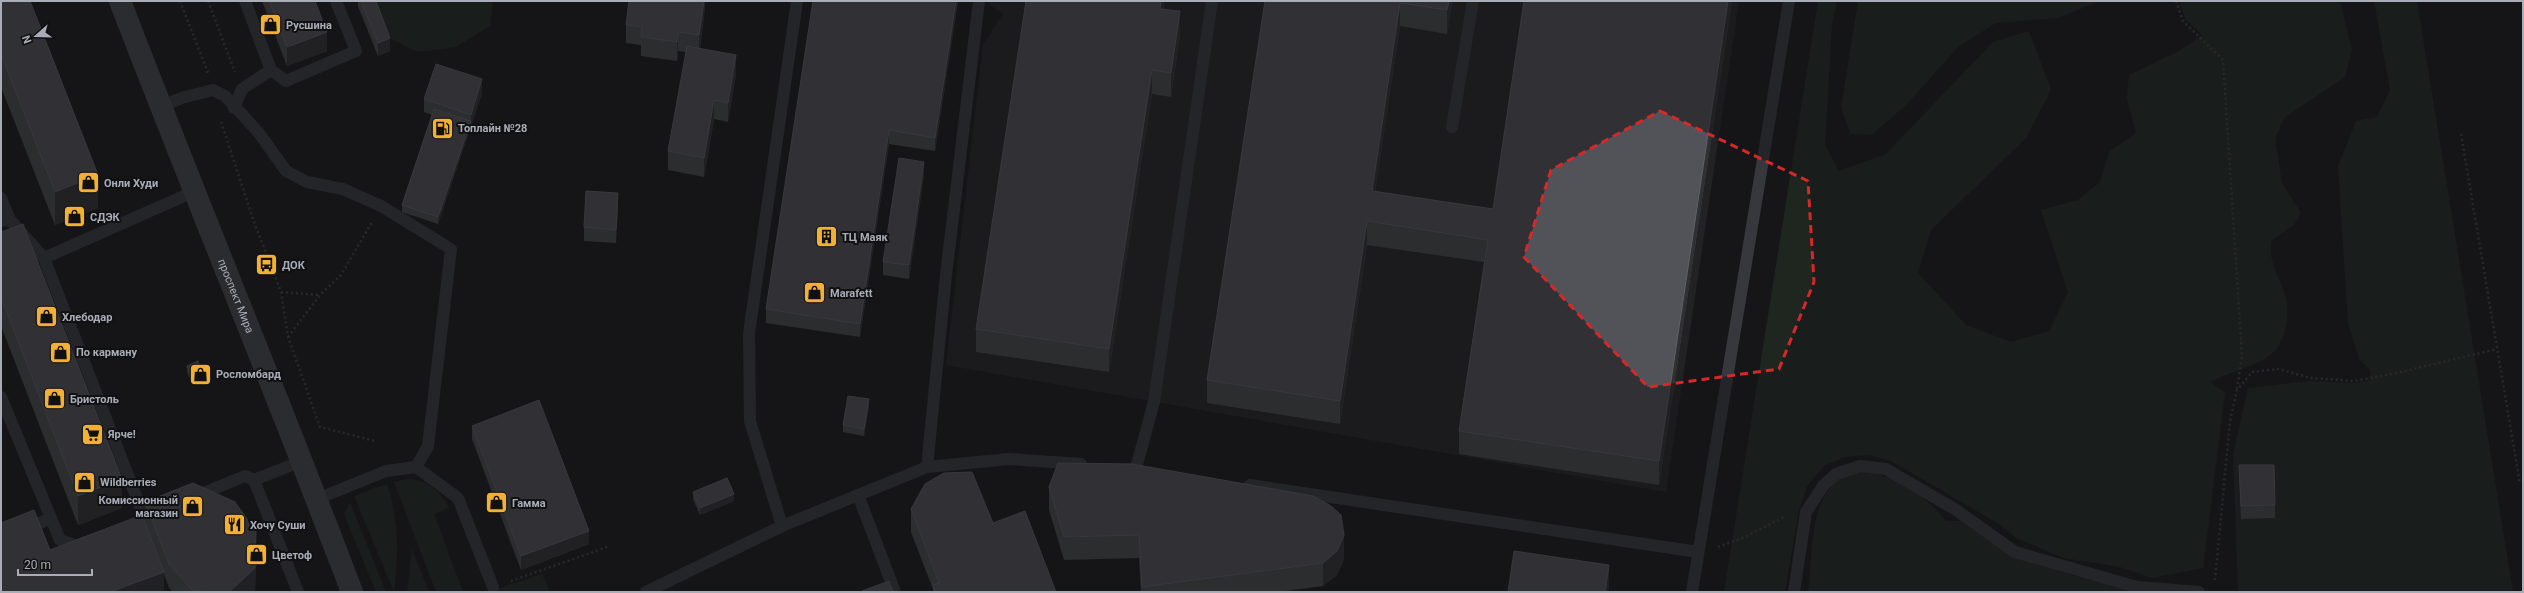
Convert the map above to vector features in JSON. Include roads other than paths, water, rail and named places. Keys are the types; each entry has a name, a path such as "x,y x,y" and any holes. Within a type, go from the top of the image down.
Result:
{"main road":[{"name":"проспект Мира","path":"120,1 193,192 302,461 352,592"}],"lane":[{"path":"245,1 271,70 286,82 356,51 336,1"},
{"path":"782,526 750,421 749,333 797,1"},
{"path":"927,467 946,275 979,1"},
{"path":"1136,468 1154,402 1212,1"},
{"path":"1452,127 1473,1"},
{"path":"1692,592 1788,1"},
{"path":"234,108 242,89 271,70"},
{"path":"161,107 181,98 213,90 225,96 234,108 259,133 286,171 307,182 343,189 381,206 451,249 428,446 416,466"},
{"path":"44,258 193,192"},
{"path":"1,198 5,221 44,258 144,517"},
{"path":"1,397 60,540 76,546 97,537"},
{"path":"646,592 782,526 927,467 1009,459 1091,465"},
{"path":"254,480 302,461"},
{"path":"317,499 386,471 416,466 458,498 493,587"},
{"path":"1794,592 1806,512 1823,486 1836,474 1860,466 1886,469 1956,510 2015,552 2137,587 2199,592"},
{"path":"1122,467 1152,470"},
{"path":"187,500 245,476 254,480 298,592"},
{"path":"1237,483 1698,552"},
{"path":"858,495 895,592"},
{"path":"130,523 158,512"},
{"path":"1,541 51,518"}],"place":[{"name":"Русшина","path":"271,25"},
{"name":"Топлайн №28","path":"443,128"},
{"name":"Онли Худи","path":"88,183"},
{"name":"СДЭК","path":"75,217"},
{"name":"ТЦ Маяк","path":"827,237"},
{"name":"ДОК","path":"267,265"},
{"name":"Marafett","path":"815,293"},
{"name":"Хлебодар","path":"47,317"},
{"name":"По карману","path":"61,352"},
{"name":"Росломбард","path":"200,374"},
{"name":"Бристоль","path":"55,399"},
{"name":"Ярче!","path":"93,434"},
{"name":"Wildberries","path":"84,482"},
{"name":"Гамма","path":"497,503"},
{"name":"Комиссионный магазин","path":"193,506"},
{"name":"Хочу Суши","path":"235,525"},
{"name":"Цветоф","path":"256,555"}]}
